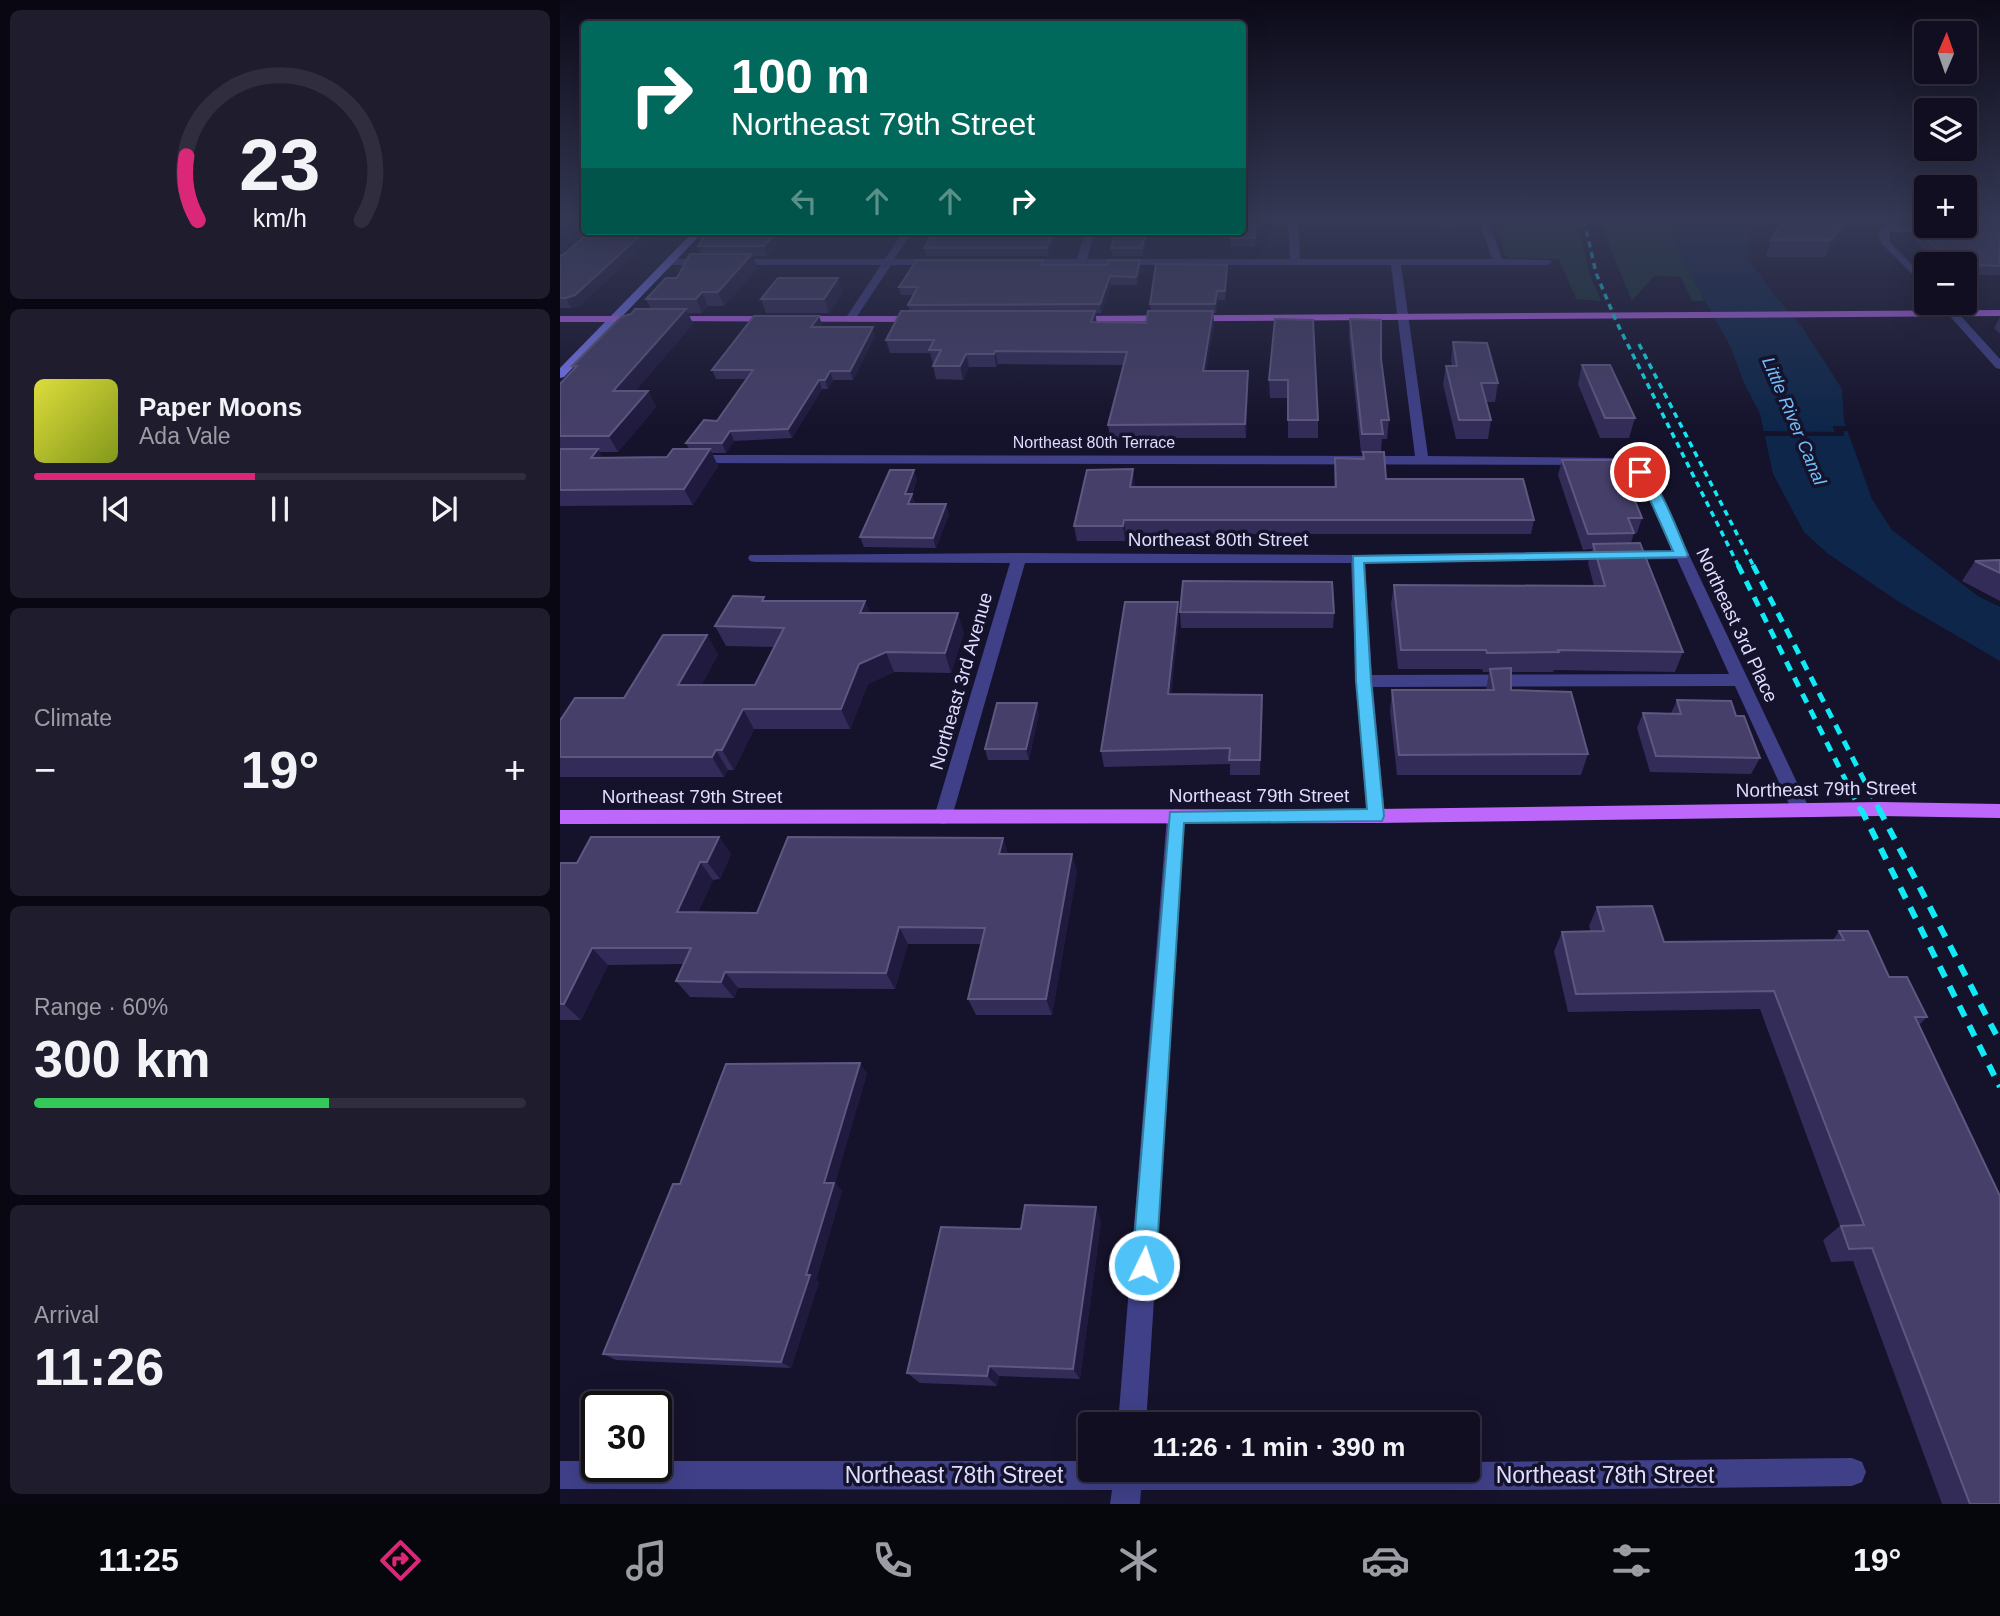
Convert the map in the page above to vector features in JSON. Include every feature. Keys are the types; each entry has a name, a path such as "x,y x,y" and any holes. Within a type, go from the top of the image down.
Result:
{"main road":[{"path":"560,374 641,290"},
{"path":"1059,319 1914,313"},
{"path":"1977,313 2000,313"},
{"path":"560,319 648,319"},
{"path":"661,319 937,319"},
{"name":"Northeast 79th Street","path":"560,817 1376,816 1801,810 2000,811"}],"street":[{"path":"850,319 869,290"},
{"path":"1399,290 1422,460"},
{"path":"1953,315 2000,366"},
{"name":"Northeast 80th Terrace","path":"681,459 1606,461 1628,465"},
{"name":"Northeast 3rd Place","path":"1628,465 1640,472 1648,483 1801,810"},
{"name":"Northeast 80th Street","path":"755,558 1358,559 1682,555"},
{"name":"Northeast 3rd Avenue","path":"943,817 1019,557"},
{"path":"1358,559 1364,681 1376,816"},
{"path":"1364,681 1740,680"},
{"path":"1133,1412 1176,816"},
{"name":"Northeast 78th Street","path":"1480,1473 1852,1472"},
{"name":"Northeast 78th Street","path":"560,1475 1078,1473"},
{"path":"1125,1504 1127,1482"}],"green space":[{"path":"1572,290 1596,290 1601,301 1576,299"},
{"path":"1628,290 1642,290 1632,301"},
{"path":"1687,290 1699,290 1705,301 1692,301"}],"water":[{"name":"Little River Canal","path":"1700,290 1771,290 1802,327 1842,389 1844,421 1872,499 1892,530 1978,596 2000,607 2000,661 1899,602 1827,553 1804,532 1773,474 1760,414 1744,383 1731,348"}],"pier":[{"path":"1833,426 1846,426 1848,431 1844,431 1844,436 1762,436 1761,431 1834,432"}],"building":[{"path":"560,290 580,290 575,295 560,298"},
{"path":"654,290 720,290 702,292 696,299 646,299"},
{"path":"768,290 830,290 824,299 761,299"},
{"path":"916,290 1105,290 1100,304 908,305"},
{"path":"1152,290 1225,290 1217,291 1215,304 1150,304"},
{"path":"635,309 686,309 613,391 648,391 609,436 560,436 560,384 577,366 572,366 621,317 631,314"},
{"path":"901,311 1095,311 1091,322 1146,323 1148,311 1213,311 1203,371 1248,371 1245,424 1108,425 1127,352 995,351 994,354 966,354 960,366 933,366 941,350 929,350 934,340 886,340"},
{"path":"754,316 819,316 811,327 873,327 850,371 830,371 825,380 819,380 788,429 730,431 722,443 686,443 704,420 717,421 753,370 712,370"},
{"path":"1275,319 1313,320 1318,420 1288,420 1288,380 1269,380"},
{"path":"1350,319 1381,320 1381,359 1389,420 1381,420 1383,434 1362,434"},
{"path":"1453,342 1487,343 1498,383 1481,383 1491,420 1459,420 1446,366 1457,366"},
{"path":"1582,365 1610,365 1635,418 1605,418"},
{"path":"560,449 598,449 591,458 667,457 673,449 710,449 684,489 560,490"},
{"path":"1363,452 1384,452 1386,479 1523,479 1534,520 1124,520 1123,526 1074,526 1087,470 1133,469 1130,487 1336,487 1335,458 1364,459"},
{"path":"1562,460 1618,460 1642,518 1628,518 1634,533 1588,534"},
{"path":"890,470 914,470 905,494 912,494 908,504 946,504 933,538 860,537"},
{"path":"1640,543 1683,652 1558,650 1559,652 1487,653 1486,650 1401,650 1394,585 1605,586 1593,544"},
{"path":"2000,560 2000,573 1975,561"},
{"path":"1183,581 1332,582 1334,613 1180,612"},
{"path":"733,596 764,597 762,601 865,601 860,613 958,613 945,653 886,652 859,664 841,709 743,709 722,750 716,750 712,757 560,757 560,719 575,698 624,698 663,635 707,635 678,685 755,685 784,628 715,626"},
{"path":"1125,602 1178,602 1168,694 1262,695 1260,760 1229,760 1230,748 1101,751"},
{"path":"1511,668 1511,690 1571,692 1588,754 1399,755 1392,690 1494,690 1490,669"},
{"path":"1677,700 1731,701 1736,716 1744,716 1760,758 1656,756 1643,713 1681,714"},
{"path":"997,703 1037,703 1026,749 985,749"},
{"path":"591,837 719,837 707,862 700,862 677,912 757,913 788,837 1003,838 999,854 1072,854 1046,999 968,999 985,928 899,927 886,973 725,972 721,982 676,981 691,948 592,948 564,1004 560,1004 560,863 577,863"},
{"path":"1652,906 1664,942 1844,940 1839,931 1868,931 1889,977 1907,977 1927,1017 1915,1017 2000,1196 2000,1504 1970,1504 1872,1248 1849,1249 1841,1226 1864,1225 1774,991 1576,994 1562,932 1604,931 1597,907"},
{"path":"860,1063 824,1183 834,1183 806,1275 810,1275 781,1362 603,1354 673,1184 680,1184 726,1064"},
{"path":"1025,1205 1096,1207 1073,1369 989,1366 987,1376 907,1373 941,1227 1021,1229"}],"railway":[{"path":"1603,290 1617,323 1861,811"},
{"path":"1639,344 1754,567"},
{"path":"1753,565 1880,811"},
{"path":"1861,809 2000,1087"},
{"path":"1879,809 2000,1042"}],"route":[{"path":"1144,1265 1176,816 1376,816 1364,681 1358,559 1682,555 1648,483 1640,472"}]}
